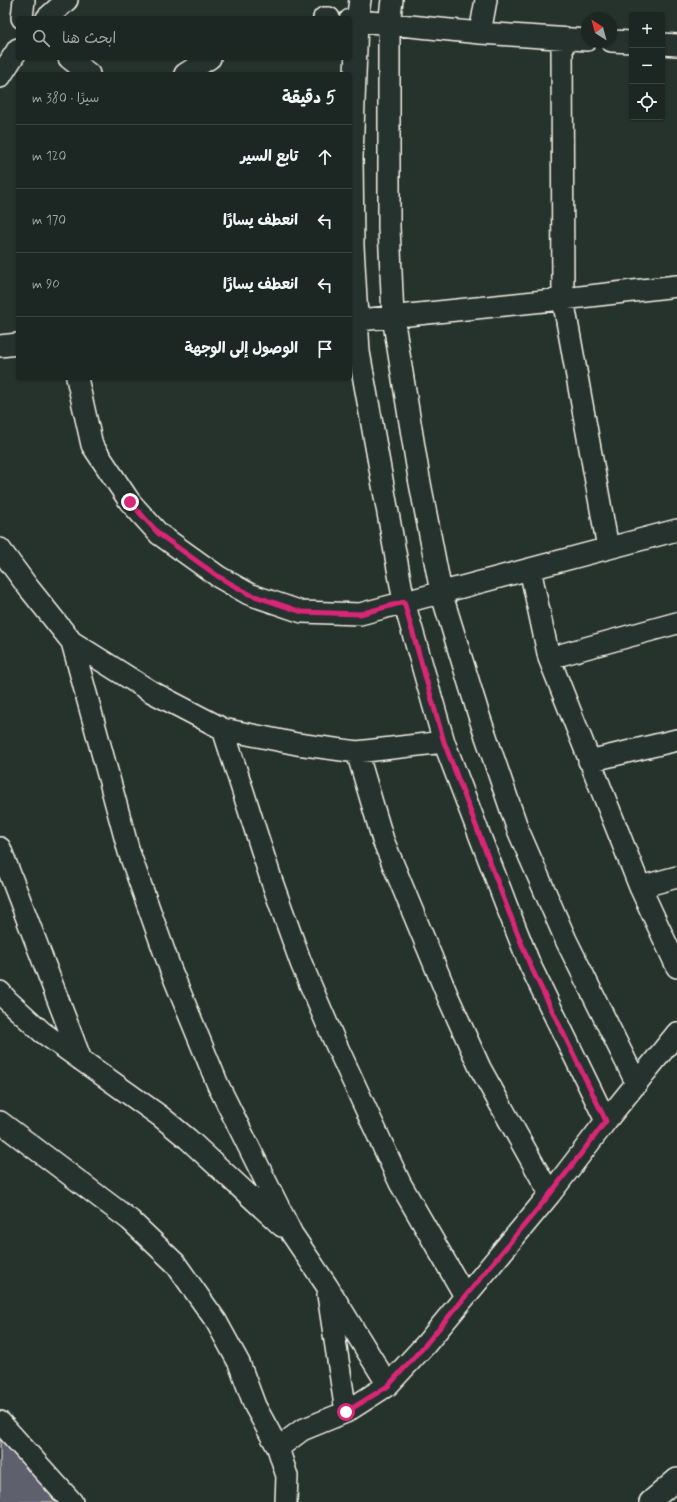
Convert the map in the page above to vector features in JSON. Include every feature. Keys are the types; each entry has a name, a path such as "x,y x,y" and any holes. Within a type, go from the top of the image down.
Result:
{"street":[{"path":"22,16 24,0"},
{"path":"49,16 67,0"},
{"path":"360,0 354,20 352,157 354,321 358,352 404,602 444,742 507,907 530,965 606,1121"},
{"path":"392,0 389,24 389,227 393,317 419,478 441,592 480,719 518,830 566,940 637,1084"},
{"path":"480,33 486,0"},
{"path":"354,20 480,33 581,40"},
{"path":"562,39 563,299 608,548"},
{"path":"617,41 629,42"},
{"path":"665,44 677,45"},
{"path":"0,77 16,51"},
{"path":"72,60 86,72"},
{"path":"188,72 207,60"},
{"path":"354,321 677,286"},
{"path":"0,346 16,344"},
{"path":"77,380 92,445 130,502 159,534 219,577 249,594 302,612 360,614 677,530"},
{"path":"0,549 72,642 150,691 223,729 297,744 357,752 444,742"},
{"path":"530,569 549,658 640,887 677,967"},
{"path":"549,658 677,623"},
{"path":"72,642 129,852 170,968 218,1085 292,1234 327,1286 388,1386"},
{"path":"223,729 272,882 301,963 331,1033 400,1183 465,1296"},
{"path":"589,761 677,740"},
{"path":"357,752 383,840 448,998 480,1068 550,1194"},
{"path":"0,848 82,1060"},
{"path":"640,887 677,877"},
{"path":"0,992 42,1032 160,1116 188,1139 292,1234"},
{"path":"278,1448 302,1430 346,1412 388,1386 426,1344 550,1194 606,1121 677,1033"},
{"path":"0,1122 130,1220 175,1263 216,1321 239,1363 255,1406 278,1448 287,1476 286,1502"},
{"path":"327,1286 346,1412"},
{"path":"0,1422 72,1502"},
{"path":"650,1502 677,1479"}],"building":[{"path":"0,1436 56,1502 0,1502"}],"route":[{"path":"130,502 159,534 219,577 249,594 302,612 360,614 404,602 444,742 507,907 530,965 606,1121 550,1194 426,1344 388,1386 346,1412"}]}
